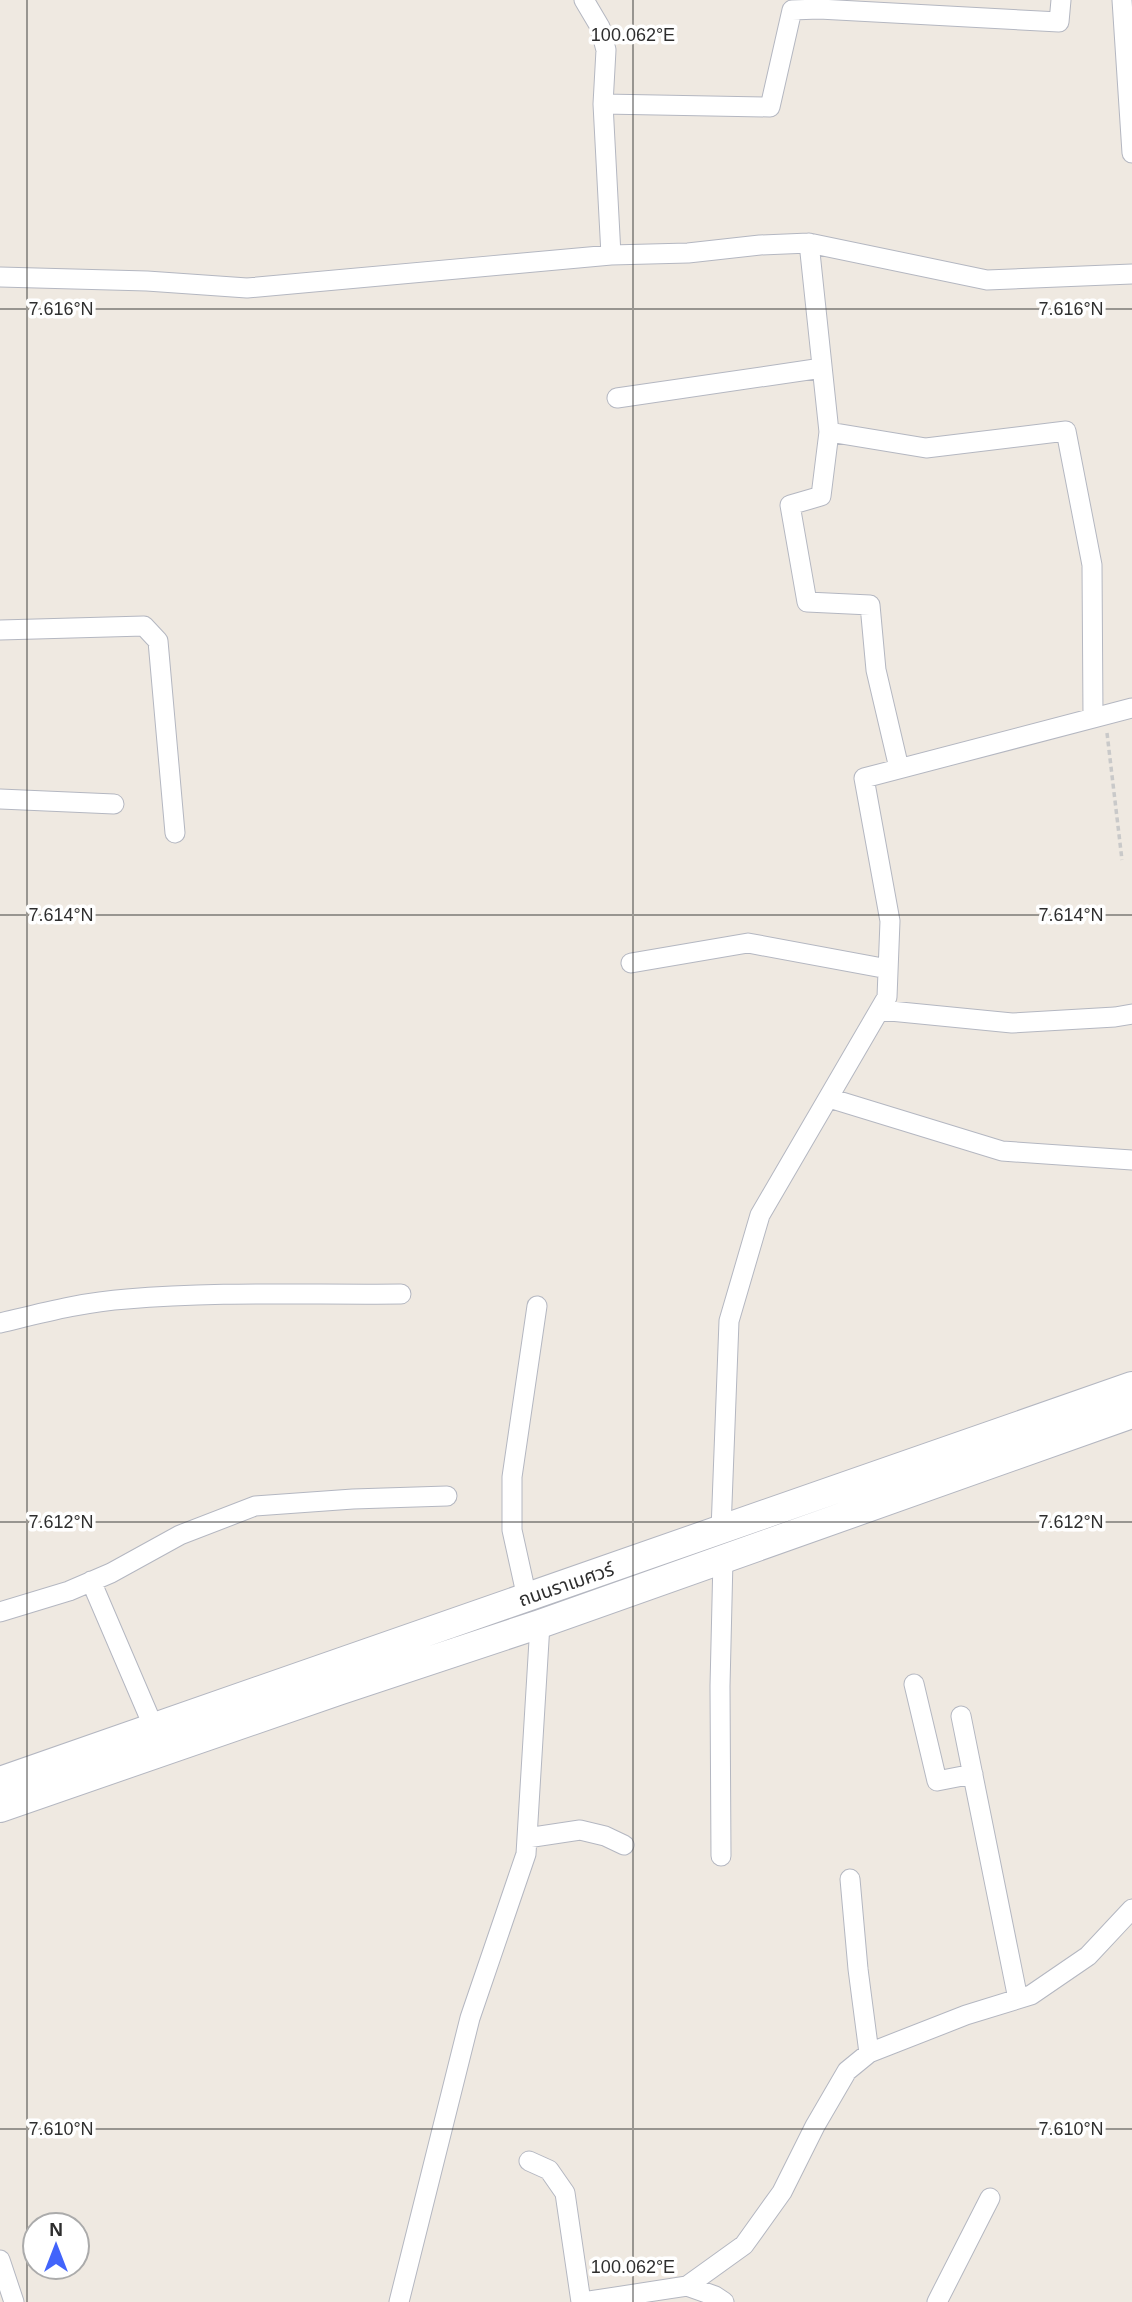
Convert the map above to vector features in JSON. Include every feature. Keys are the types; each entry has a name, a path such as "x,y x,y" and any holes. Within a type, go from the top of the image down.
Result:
{"main road":[{"name":"ถนนราเมศวร์","path":"0,1781 1132,1386"},
{"name":"ถนนราเมศวร์","path":"0,1808 325,1695 540,1624 1132,1414"}],"street":[{"path":"584,0 600,27 606,50 603,104 611,255"},
{"path":"603,104 770,107 792,10 819,9 1059,22 1061,0"},
{"path":"1122,0 1132,153"},
{"path":"809,243 829,432 821,496 790,505 807,602 870,605 876,670 899,768"},
{"path":"0,277 147,281 247,288 611,255 688,253 809,243 987,280 1132,274"},
{"path":"617,398 822,368"},
{"path":"829,432 926,448 1066,430 1091,565 1099,715"},
{"path":"0,630 144,626 158,641 175,833"},
{"path":"721,1531 729,1321 760,1215 887,998 890,921 864,778 1132,708"},
{"path":"0,799 114,804"},
{"path":"631,963 748,943 888,969"},
{"path":"880,1010 1012,1023 1132,1014"},
{"path":"829,1098 1002,1151 1132,1160"},
{"path":"0,1323 45,1311 124,1299 185,1295 401,1294"},
{"path":"527,1598 512,1531 512,1477 537,1306"},
{"path":"0,1612 69,1591 111,1573 180,1535 255,1506 447,1496"},
{"path":"721,1856 720,1686 723,1559"},
{"path":"91,1581 154,1728"},
{"path":"399,2302 470,2018 526,1854 540,1624"},
{"path":"914,1684 937,1781 972,1774"},
{"path":"961,1716 1018,1998"},
{"path":"527,1838 580,1830 605,1836 624,1845"},
{"path":"850,1879 869,2053"},
{"path":"528,2161 548,2170 565,2193 582,2302 687,2286 744,2245 782,2192 815,2126 847,2071 869,2053 966,2015 1031,1995 1088,1956 1132,1909"},
{"path":"937,2302 990,2199"},
{"path":"0,2260 14,2302"},
{"path":"687,2286 718,2300"}],"path":[{"path":"1099,715 1122,860"}]}
